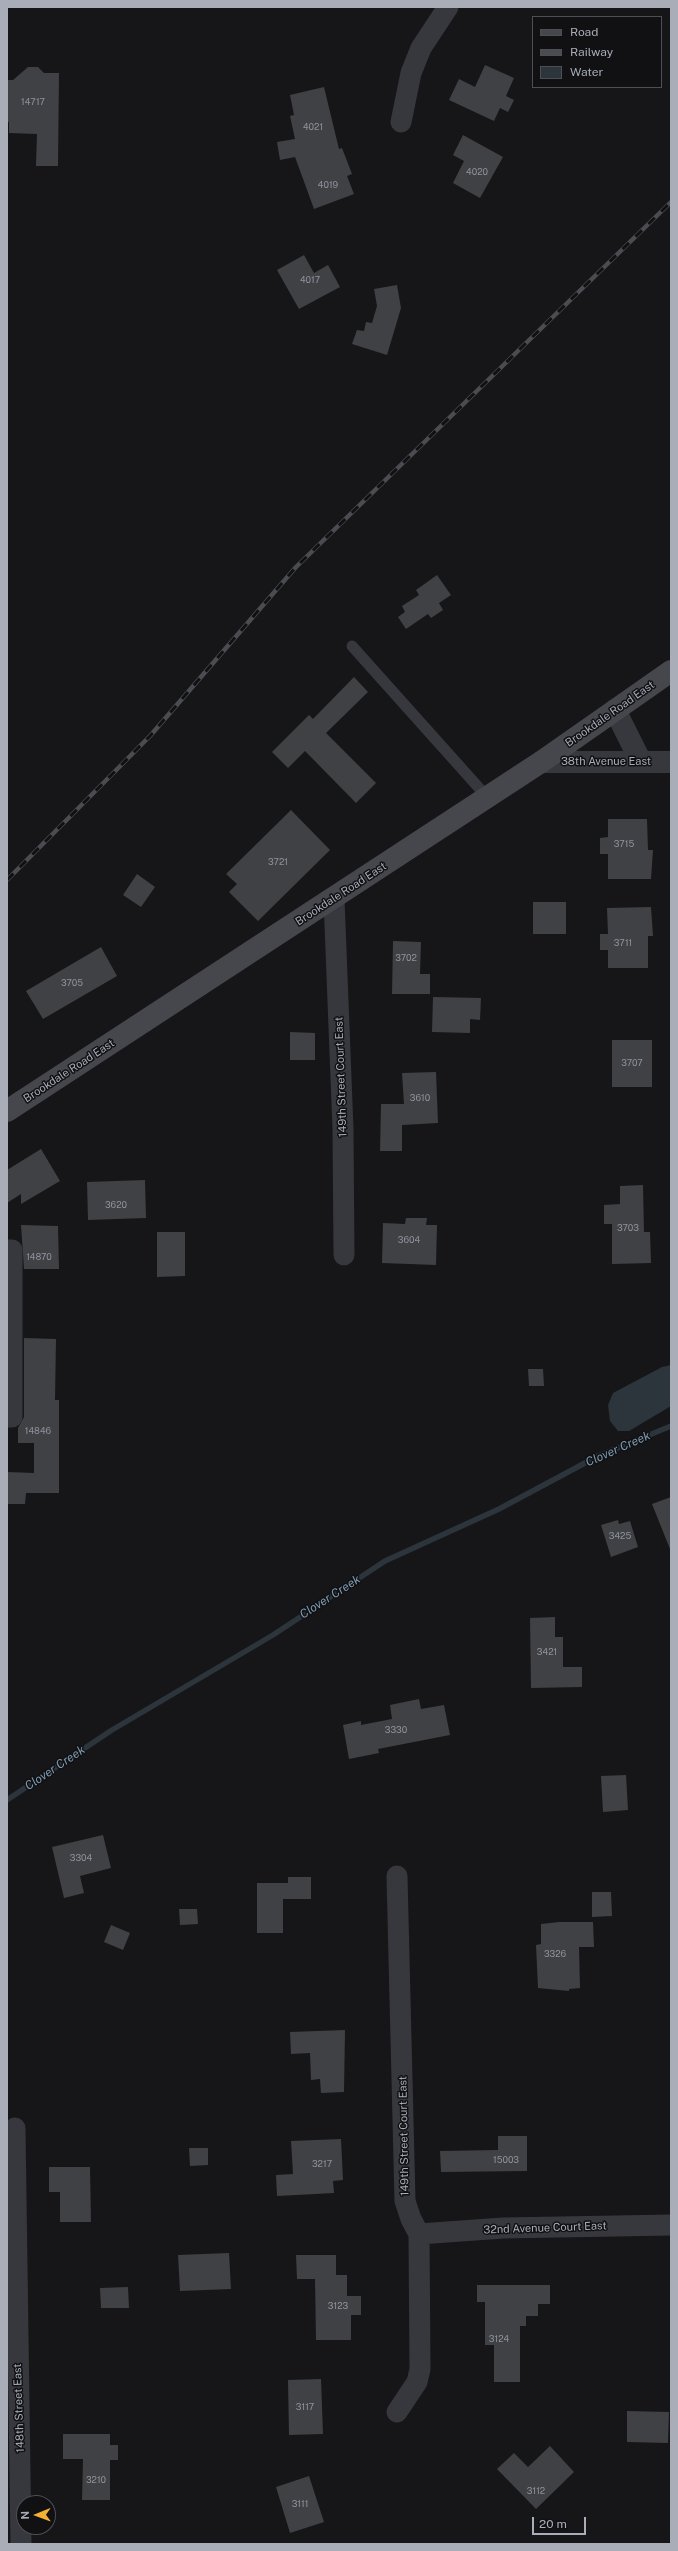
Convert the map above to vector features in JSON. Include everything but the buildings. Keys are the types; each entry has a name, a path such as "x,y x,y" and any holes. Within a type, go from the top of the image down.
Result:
{"main road":[{"name":"Brookdale Road East","path":"7,1112 488,798 671,671"}],"street":[{"path":"401,122 411,73 421,48 448,7"},
{"path":"615,710 641,762"},
{"name":"38th Avenue East","path":"541,762 671,762"},
{"name":"149th Street Court East","path":"334,899 342,1122 344,1255"},
{"path":"7,1250 12,1250 12,1417 7,1417"},
{"name":"149th Street Court East","path":"397,1876 405,2200 411,2219 419,2234 420,2369 417,2382 397,2412"},
{"name":"148th Street East","path":"15,2128 12,2317 13,2388 21,2544"},
{"name":"32nd Avenue Court East","path":"419,2234 503,2228 671,2225"}],"lane":[{"path":"352,646 488,798"}],"water":[{"path":"671,1365 671,1406 629,1431 618,1431 610,1421 608,1405 613,1393 662,1367"}],"waterway":[{"name":"Clover Creek","path":"7,1800 112,1730 273,1635 385,1561 499,1509 598,1456 671,1426"}],"railway":[{"path":"7,880 150,736 296,567 671,202"}]}
